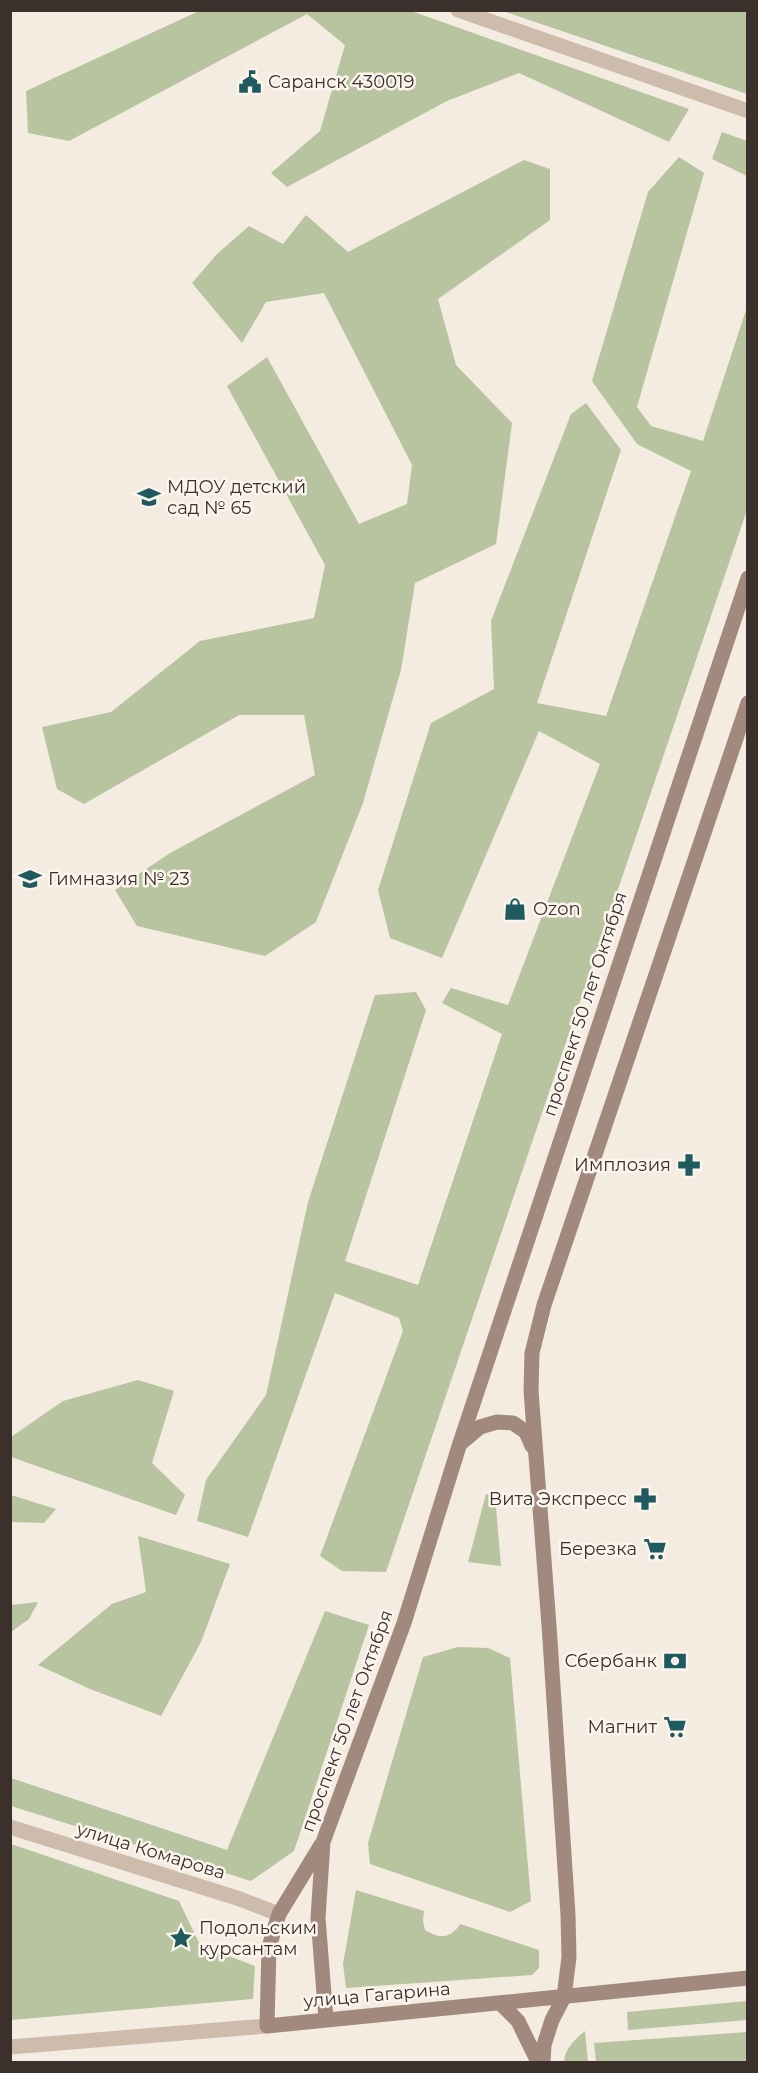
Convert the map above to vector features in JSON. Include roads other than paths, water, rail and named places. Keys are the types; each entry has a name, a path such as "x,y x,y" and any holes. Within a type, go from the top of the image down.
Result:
{"main road":[{"name":"проспект 50 лет Октября","path":"326,2019 318,1918 323,1842 404,1623 460,1443 747,578"},
{"path":"543,2062 544,2045 552,2020 564,1997 569,1957 549,1625 531,1392 532,1353 544,1305 747,703"},
{"path":"460,1443 480,1427 497,1422 513,1423 526,1432 535,1451"},
{"path":"267,2025 269,1947 279,1914 323,1842"},
{"name":"улица Гагарина","path":"267,2025 747,1978"},
{"path":"500,2003 518,2021 538,2062"}],"street":[{"path":"458,10 747,111"},
{"name":"улица Комарова","path":"10,1827 237,1898 279,1914"},
{"name":"улица Гагарина","path":"10,2047 267,2025"}],"place":[{"name":"Саранск 430019","path":"250,82"},
{"name":"МДОУ детский сад № 65","path":"149,497"},
{"name":"Гимназия № 23","path":"30,879"},
{"name":"Ozon","path":"515,909"},
{"name":"Имплозия","path":"689,1165"},
{"name":"Вита Экспресс","path":"645,1499"},
{"name":"Березка","path":"655,1549"},
{"name":"Сбербанк","path":"675,1661"},
{"name":"Магнит","path":"675,1727"},
{"name":"Подольским курсантам","path":"181,1938"}]}
